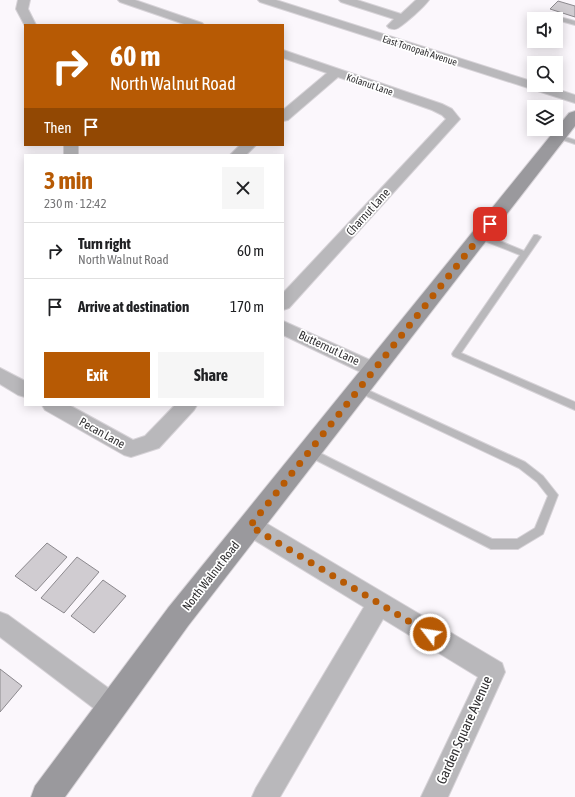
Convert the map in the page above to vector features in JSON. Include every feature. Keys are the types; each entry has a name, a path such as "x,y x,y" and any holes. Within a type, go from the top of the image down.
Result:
{"street":[{"path":"24,0 22,8 30,24"},
{"path":"124,0 195,24"},
{"name":"East Tonopah Avenue","path":"264,0 285,3 380,37 575,100"},
{"path":"345,0 403,18"},
{"path":"380,37 423,0"},
{"name":"Kolanut Lane","path":"284,54 437,107 447,112 453,119"},
{"path":"284,116 336,72"},
{"name":"North Walnut Road","path":"46,797 178,617 250,526 480,236 567,140 575,116"},
{"name":"Charnut Lane","path":"284,303 453,119"},
{"path":"239,154 248,146"},
{"name":"Butternut Lane","path":"284,327 374,370"},
{"path":"0,375 24,389"},
{"name":"Pecan Lane","path":"54,406 132,449 152,442 186,406"},
{"name":"Garden Square Avenue","path":"250,526 493,672 434,797"},
{"path":"265,797 380,604"},
{"path":"0,623 113,707"}],"lane":[{"path":"563,20 575,23"},
{"path":"480,236 525,254"},
{"path":"537,236 456,354 575,406"},
{"path":"309,452 491,544 518,544 539,531 553,495 540,479 522,465 359,389"}],"building":[{"path":"558,1 575,6 575,17 563,12 550,9"},
{"path":"47,543 67,557 36,591 15,576"},
{"path":"77,557 99,572 64,613 41,598"},
{"path":"103,580 126,596 94,633 71,616"},
{"path":"0,669 22,686 0,712"}],"route":[{"path":"430,634 250,526 490,224"}]}
